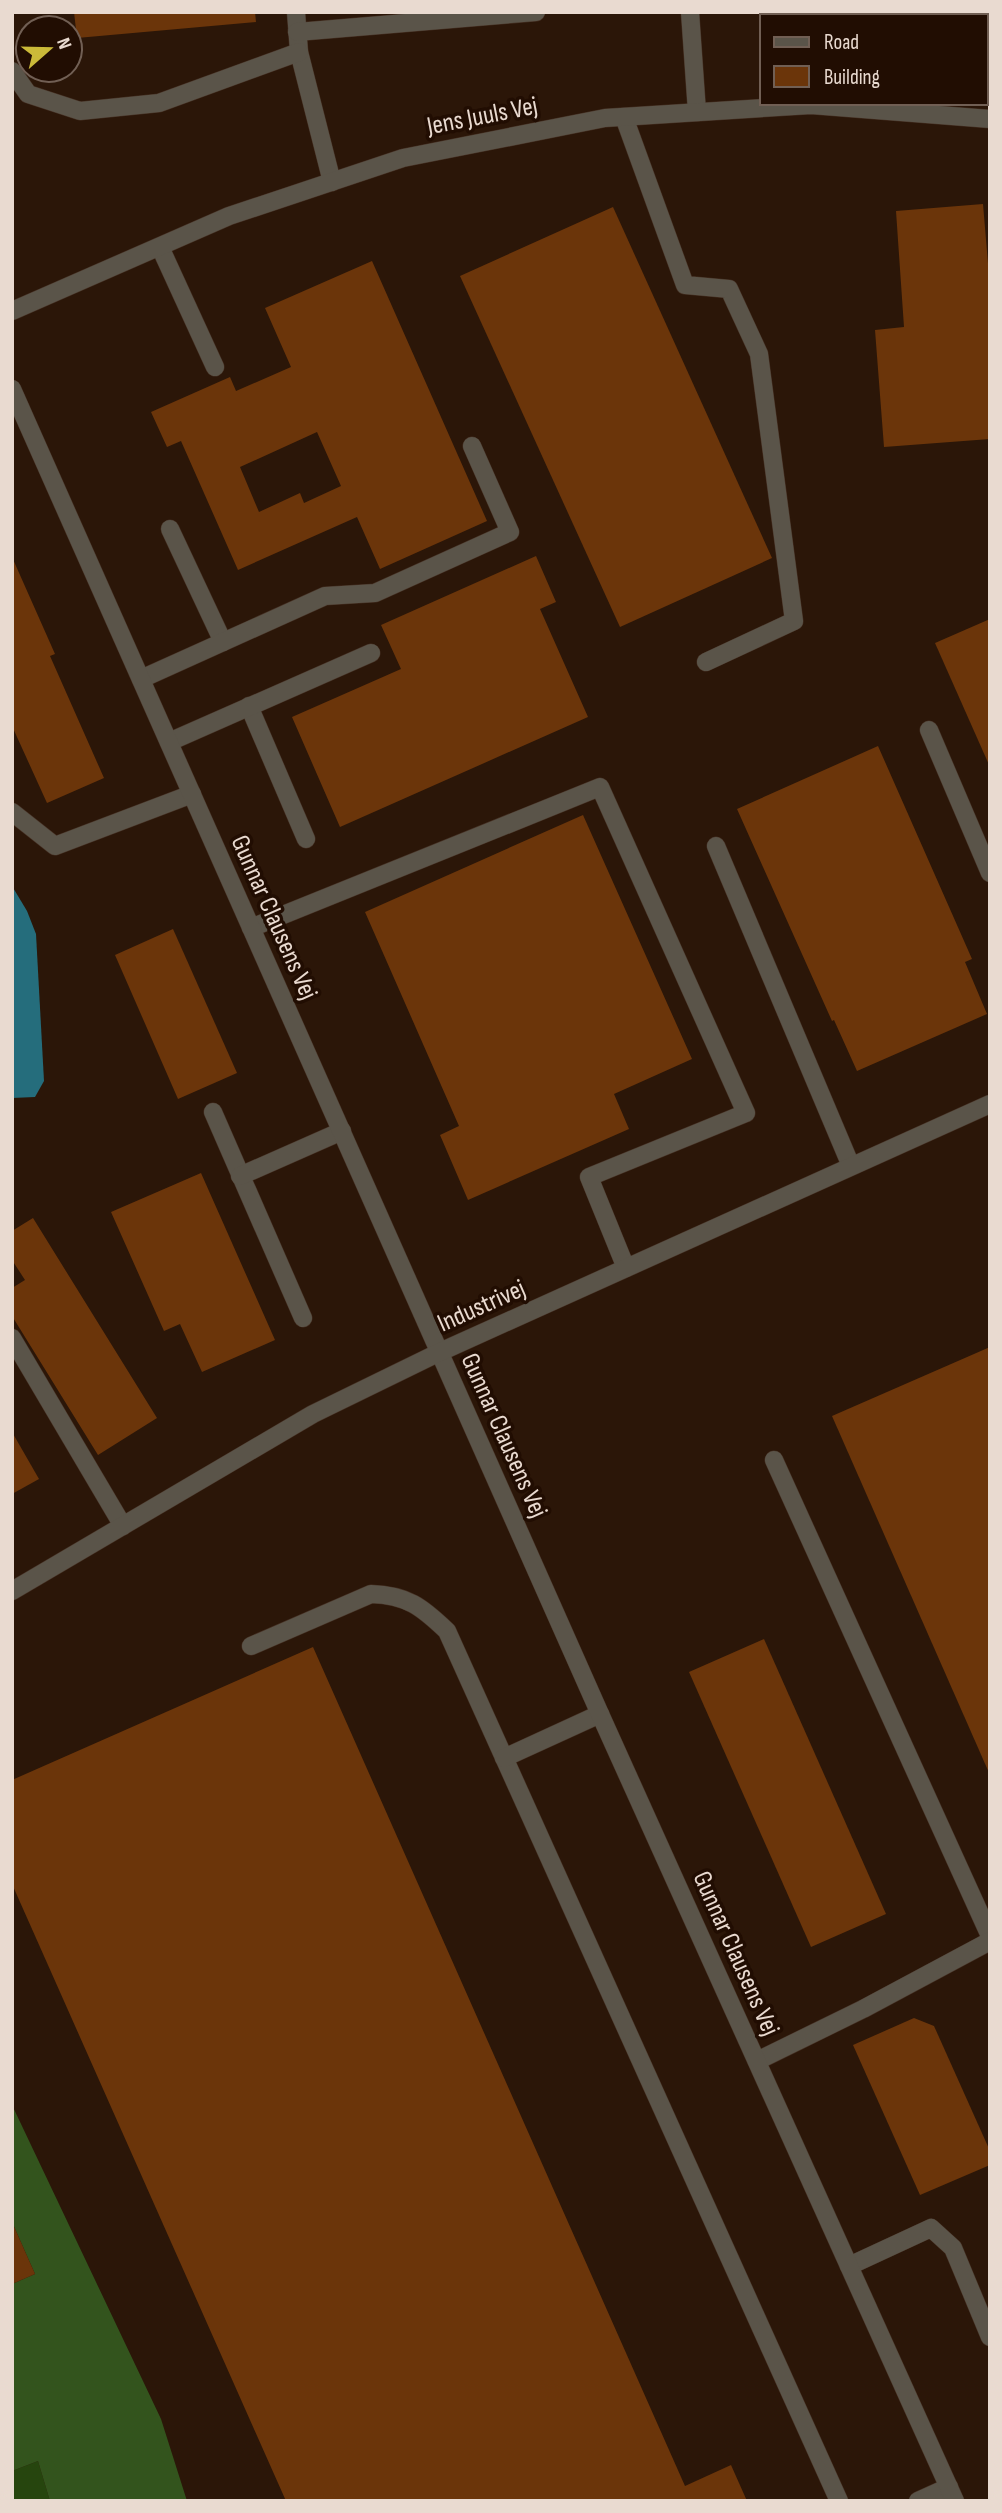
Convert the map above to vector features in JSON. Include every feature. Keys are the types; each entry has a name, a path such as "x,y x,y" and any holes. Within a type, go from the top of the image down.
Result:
{"street":[{"path":"296,12 299,52 332,182"},
{"path":"297,32 536,12"},
{"path":"690,12 697,112"},
{"path":"12,71 28,94 80,111 159,103 299,52"},
{"name":"Jens Juuls Vej","path":"12,311 229,216 403,158 605,118 811,105 990,119"},
{"path":"624,117 685,285 729,289 759,354 794,621 706,662"},
{"path":"160,247 215,367"},
{"name":"Gunnar Clausens Vej","path":"12,389 600,1714 952,2494"},
{"path":"141,679 325,596 375,593 510,532 472,446"},
{"path":"170,529 223,642"},
{"path":"169,742 371,653"},
{"path":"249,706 306,839"},
{"path":"929,730 990,873"},
{"path":"251,928 600,787 746,1113 589,1177 626,1268"},
{"path":"12,812 55,846 192,794"},
{"path":"716,846 851,1167"},
{"name":"Industrivej","path":"12,1591 313,1414 440,1352 990,1104"},
{"path":"213,1112 303,1318"},
{"path":"240,1176 342,1130"},
{"path":"12,1338 123,1526"},
{"path":"774,1460 990,1936"},
{"path":"251,1646 371,1594 393,1594 422,1607 447,1631 839,2501"},
{"path":"504,1758 600,1714"},
{"path":"757,2061 863,2009 990,1941"},
{"path":"849,2266 931,2228 953,2248 990,2337"},
{"path":"918,2501 952,2494"}],"green space":[{"path":"12,2105 161,2419 187,2501 50,2501 38,2461 12,2471 12,2284 35,2274 12,2222"},
{"path":"38,2461 50,2501 12,2501 12,2471"}],"water":[{"path":"12,886 27,911 36,934 44,1081 35,1097 12,1098"}],"building":[{"path":"255,12 256,22 84,37 84,14 74,14"},
{"path":"793,12 970,12 970,14"},
{"path":"983,204 990,287 990,439 884,447 875,330 904,327 896,211"},
{"path":"613,207 772,558 620,627 460,276"},
{"path":"372,261 487,521 380,569 357,517 238,570 181,441 167,447 151,412 230,377 236,391 291,367 265,308","holes":["317,432 341,486 304,503 300,493 259,512 240,467"]},
{"path":"536,556 556,602 540,609 588,717 340,827 292,717 401,669 381,625"},
{"path":"12,557 55,654 50,656 104,778 47,803 12,726"},
{"path":"990,619 990,767 935,643"},
{"path":"878,746 972,959 965,962 987,1014 857,1071 737,809"},
{"path":"583,815 692,1059 614,1094 629,1129 468,1200 440,1135 459,1126 365,912"},
{"path":"173,929 237,1073 178,1099 115,955"},
{"path":"201,1173 275,1340 202,1372 180,1324 164,1331 111,1212"},
{"path":"33,1218 157,1418 98,1455 12,1316 12,1288 25,1280 12,1260 12,1231"},
{"path":"990,1347 990,1775 832,1416"},
{"path":"12,1432 39,1479 12,1494"},
{"path":"764,1639 886,1914 811,1947 689,1672"},
{"path":"313,1647 685,2486 731,2465 747,2501 286,2501 12,1884 12,1780"},
{"path":"914,2018 934,2026 990,2151 990,2165 920,2195 853,2045"},
{"path":"12,2222 35,2274 12,2284"}]}
